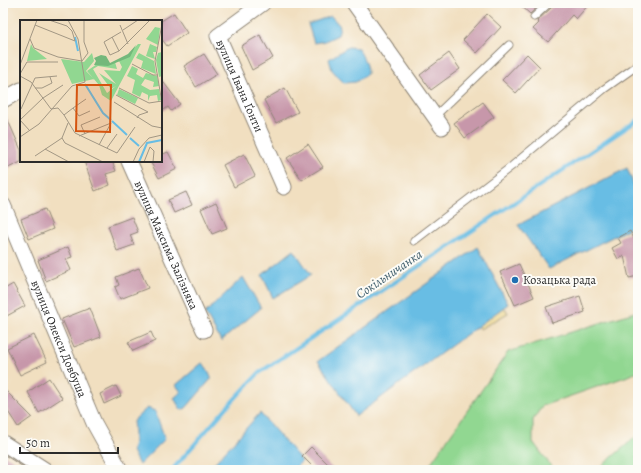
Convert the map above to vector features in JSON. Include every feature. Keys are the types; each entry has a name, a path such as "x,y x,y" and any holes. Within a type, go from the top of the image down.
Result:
{"street":[{"name":"вулиця Івана Ґонти","path":"263,3 218,36 284,187"},
{"path":"354,3 438,122"},
{"path":"3,100 20,91"},
{"name":"вулиця Максима Залізняка","path":"129,162 204,330"},
{"name":"вулиця Олекси Довбуша","path":"3,205 94,423 120,470"},
{"path":"3,443 45,470"}],"lane":[{"path":"534,17 549,3"},
{"path":"438,122 509,45"},
{"path":"414,241 512,166 604,89 638,65"}],"green space":[{"path":"638,311 638,371 631,375 542,406 533,420 533,442 554,470 426,470 508,352"},
{"path":"638,435 638,470 597,470"}],"sand":[{"path":"500,300 508,313 480,329 472,316"}],"water":[{"path":"331,16 340,26 338,35 325,41 314,43 308,24"},
{"path":"348,47 358,48 363,58 367,74 356,82 344,83 332,70 329,59"},
{"path":"627,168 638,195 638,224 549,269 518,225"},
{"path":"478,247 508,304 356,416 318,361"},
{"path":"294,250 311,275 273,298 262,275"},
{"path":"243,277 261,308 221,341 205,313"},
{"path":"202,363 204,364 211,379 186,408 181,410 174,398 181,392 176,385"},
{"path":"147,408 155,411 165,439 139,465 132,451 134,440 133,421"},
{"path":"260,413 302,461 293,470 208,470"}],"building":[{"path":"518,3 542,3 530,14"},
{"path":"554,3 590,3 576,19 572,15 548,42 533,29 539,23 537,21 552,7"},
{"path":"174,13 187,33 167,46 162,39 162,20"},
{"path":"487,14 501,27 477,53 463,40"},
{"path":"260,35 273,58 252,70 241,46"},
{"path":"449,53 460,69 431,90 420,75"},
{"path":"204,54 217,74 196,87 184,66"},
{"path":"527,54 540,67 516,93 502,80"},
{"path":"162,80 180,104 171,111 168,107 162,111"},
{"path":"285,88 298,112 276,123 264,100"},
{"path":"483,102 494,117 465,138 454,123"},
{"path":"3,109 20,148 21,162 6,169 3,162"},
{"path":"308,144 323,167 302,180 287,158"},
{"path":"168,152 177,169 159,178 151,162 162,162 162,155"},
{"path":"244,154 255,176 234,187 223,165"},
{"path":"84,162 112,162 116,171 106,174 110,185 95,191"},
{"path":"186,192 192,205 174,213 168,200"},
{"path":"216,202 227,228 212,234 201,209"},
{"path":"45,209 53,229 29,239 21,219"},
{"path":"132,217 138,232 130,235 134,245 117,251 108,226"},
{"path":"630,231 638,246 638,276 629,278 624,256 618,259 612,248 621,243 618,238"},
{"path":"68,247 72,257 66,259 71,270 46,281 38,260"},
{"name":"Козацька рада","path":"519,264 534,297 515,305 500,272"},
{"path":"139,268 148,288 120,299 115,287 119,285 116,277"},
{"path":"13,284 25,306 3,318 3,290"},
{"path":"580,296 585,312 552,323 546,307"},
{"path":"90,308 101,337 74,347 62,319"},
{"path":"151,332 155,341 133,351 128,342"},
{"path":"34,335 47,362 20,375 7,348"},
{"path":"49,378 62,398 39,413 28,392"},
{"path":"116,386 121,396 104,404 100,394"},
{"path":"3,388 32,417 18,427 3,404"},
{"path":"311,447 334,470 316,470 302,456"},
{"path":"3,454 28,470 3,470"}],"waterway":[{"name":"Сокільничанка","path":"172,470 259,373 638,120"}],"place":[{"name":"Козацька рада","path":"515,280"}]}
